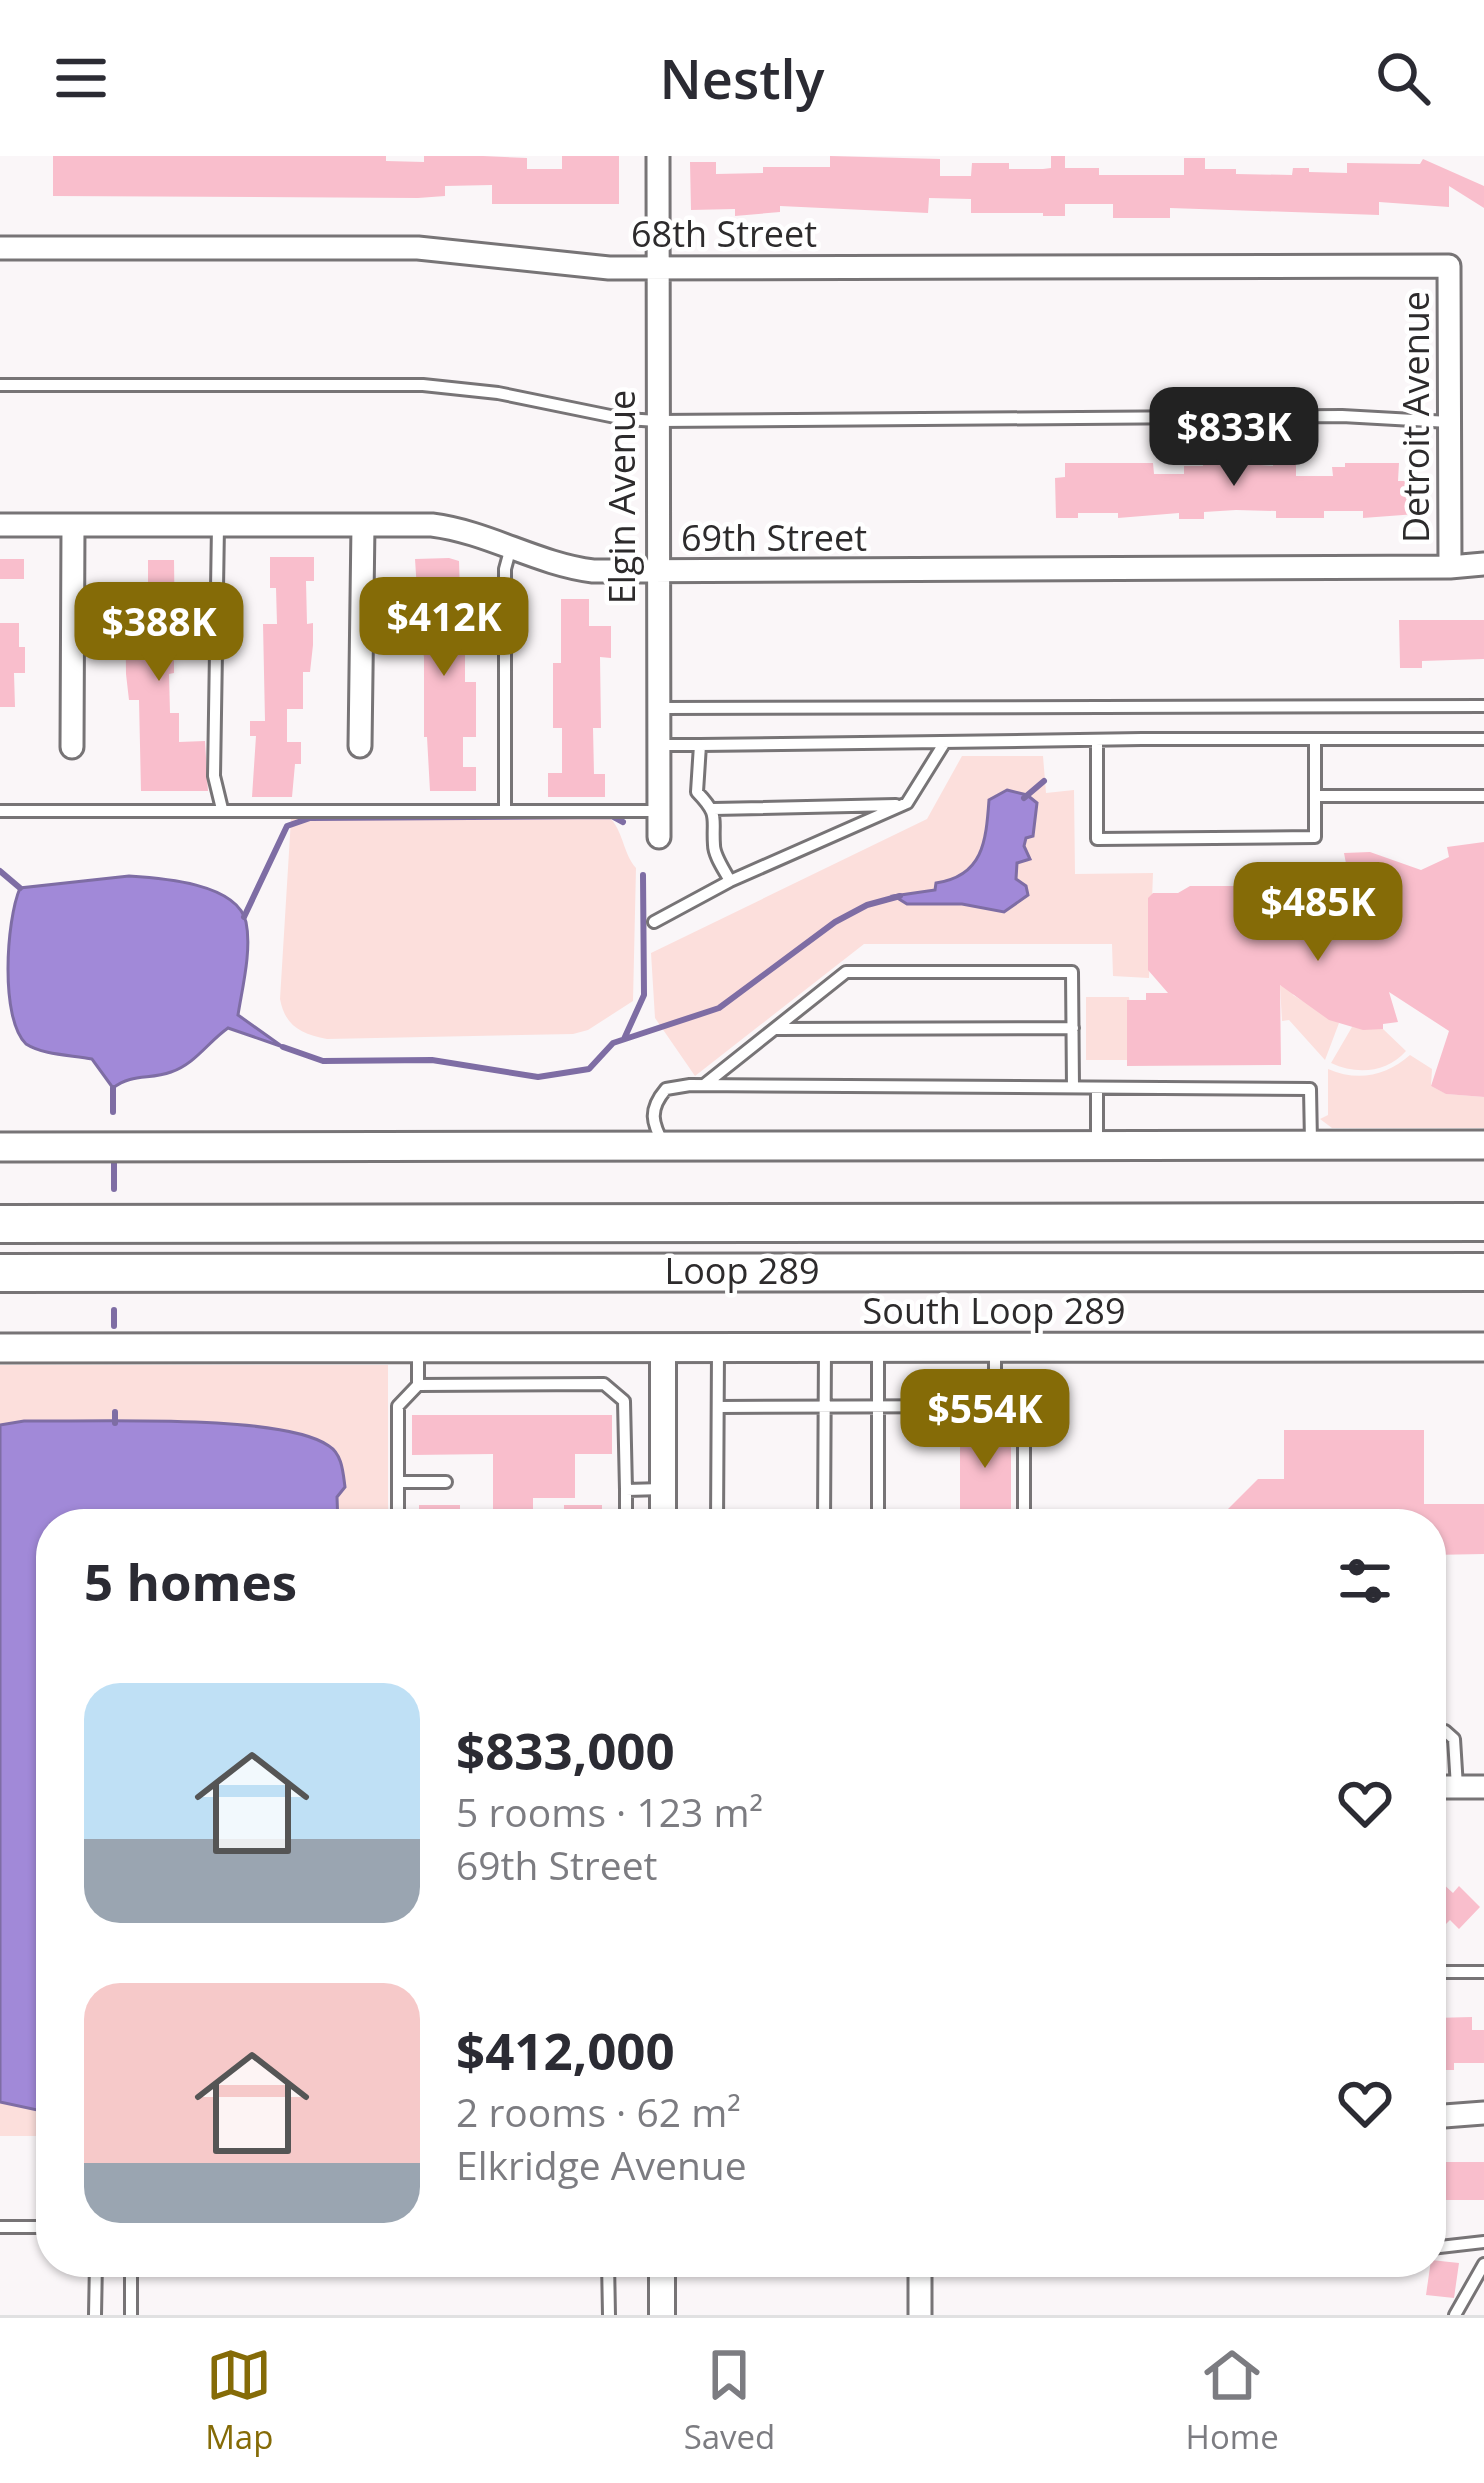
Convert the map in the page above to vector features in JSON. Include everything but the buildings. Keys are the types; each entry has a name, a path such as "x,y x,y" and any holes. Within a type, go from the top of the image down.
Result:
{"highway":[{"path":"1397,1222 1484,1212"},
{"name":"Loop 289","path":"0,1224 1484,1222"},
{"name":"Loop 289","path":"0,1274 1475,1274"}],"main road":[{"path":"0,1147 1484,1145"},
{"name":"South Loop 289","path":"0,1348 1484,1347"}],"street":[{"name":"Elgin Avenue","path":"658,156 659,837"},
{"name":"68th Street","path":"0,248 418,248 575,266 658,268 1448,266"},
{"name":"Detroit Avenue","path":"1448,266 1450,567"},
{"name":"69th Street","path":"0,525 448,527 566,568 658,571 1484,564"},
{"path":"72,747 73,525"},
{"path":"360,746 363,525"},
{"path":"663,1348 663,1509"},
{"path":"1446,1787 1484,1787"},
{"path":"1446,2115 1484,2113"},
{"path":"662,2277 662,2315"},
{"path":"920,2277 920,2315"}],"lane":[{"path":"0,385 423,385 658,421 1342,416 1449,422"},
{"path":"218,525 214,776 222,809"},
{"path":"506,810 505,569 511,547"},
{"path":"658,708 1484,706"},
{"path":"658,745 1484,739"},
{"path":"1097,740 1097,839 1315,837 1315,740"},
{"path":"654,922 730,881 904,805 945,742"},
{"path":"700,745 697,792 713,808 717,830 713,847 730,881"},
{"path":"1315,796 1484,796"},
{"path":"713,808 904,805"},
{"path":"0,811 658,811"},
{"path":"704,1085 846,972 1072,972 1073,1087"},
{"path":"774,1029 1072,1028"},
{"path":"664,1147 653,1124 657,1099 676,1086 704,1085 1310,1089 1311,1145"},
{"path":"1097,1088 1097,1146"},
{"path":"824,1347 824,1509"},
{"path":"878,1347 878,1509"},
{"path":"995,1347 995,1406"},
{"path":"398,1509 398,1406 418,1385 418,1348"},
{"path":"717,1509 718,1348"},
{"path":"418,1385 604,1384 624,1401 626,1509"},
{"path":"718,1407 1024,1406 1024,1509"},
{"path":"398,1482 446,1482"},
{"path":"626,1490 663,1489"},
{"path":"1446,1732 1454,1739 1457,1787"},
{"path":"1446,1972 1484,1972"},
{"path":"0,2227 36,2227"},
{"path":"1446,2246 1484,2242"},
{"path":"1455,2315 1484,2264"},
{"path":"95,2315 96,2277"},
{"path":"130,2277 131,2315"},
{"path":"608,2277 609,2315"}],"shaded area":[{"path":"962,756 1043,756 1046,793 1074,790 1075,874 1153,873 1149,978 1113,976 1112,944 864,944 695,1076 655,1018 651,953 927,819"},
{"path":"1007,790 1037,803 1033,836 1026,838 1024,846 1030,859 1017,863 1016,879 1026,886 1028,895 1004,912 962,904 907,904 894,896 935,890 936,883 973,865 983,843 989,800"},
{"path":"291,819 611,819 636,868 633,1001 588,1030 573,1034 327,1039 302,1031 290,1022 280,999"},
{"path":"129,876 196,885 240,909 248,945 238,1015 283,1047 228,1028 180,1068 127,1080 113,1088 92,1059 49,1053 26,1044 12,1014 8,969 11,923 20,888"},
{"path":"1288,974 1293,995 1339,1023 1325,1060 1289,1020 1282,1021 1280,986"},
{"path":"1086,997 1129,997 1136,1060 1086,1060"},
{"path":"1352,1027 1383,1029 1406,1051 1390,1064 1371,1070 1331,1063"},
{"path":"1410,1055 1432,1069 1431,1086 1447,1094 1484,1097 1484,1128 1332,1128 1320,1119 1328,1115 1328,1069 1371,1075"},
{"path":"0,1365 388,1365 388,1509 36,1509 36,2136 0,2136"},
{"path":"24,1421 184,1422 271,1428 305,1435 333,1449 345,1487 337,1497 337,1509 36,1509 36,2110 0,2102 0,1425"}],"waterway":[{"path":"1024,798 1044,781"},
{"path":"244,917 287,826 310,818 612,816 623,822"},
{"path":"0,871 20,888"},
{"path":"624,1039 644,995 643,875"},
{"path":"283,1047 323,1061 432,1060 538,1077 589,1069 613,1043 719,1008 835,922 867,905 900,896"},
{"path":"113,1088 113,1112"},
{"path":"114,1163 114,1189"},
{"path":"114,1310 114,1326"},
{"path":"115,1412 115,1423"}]}
